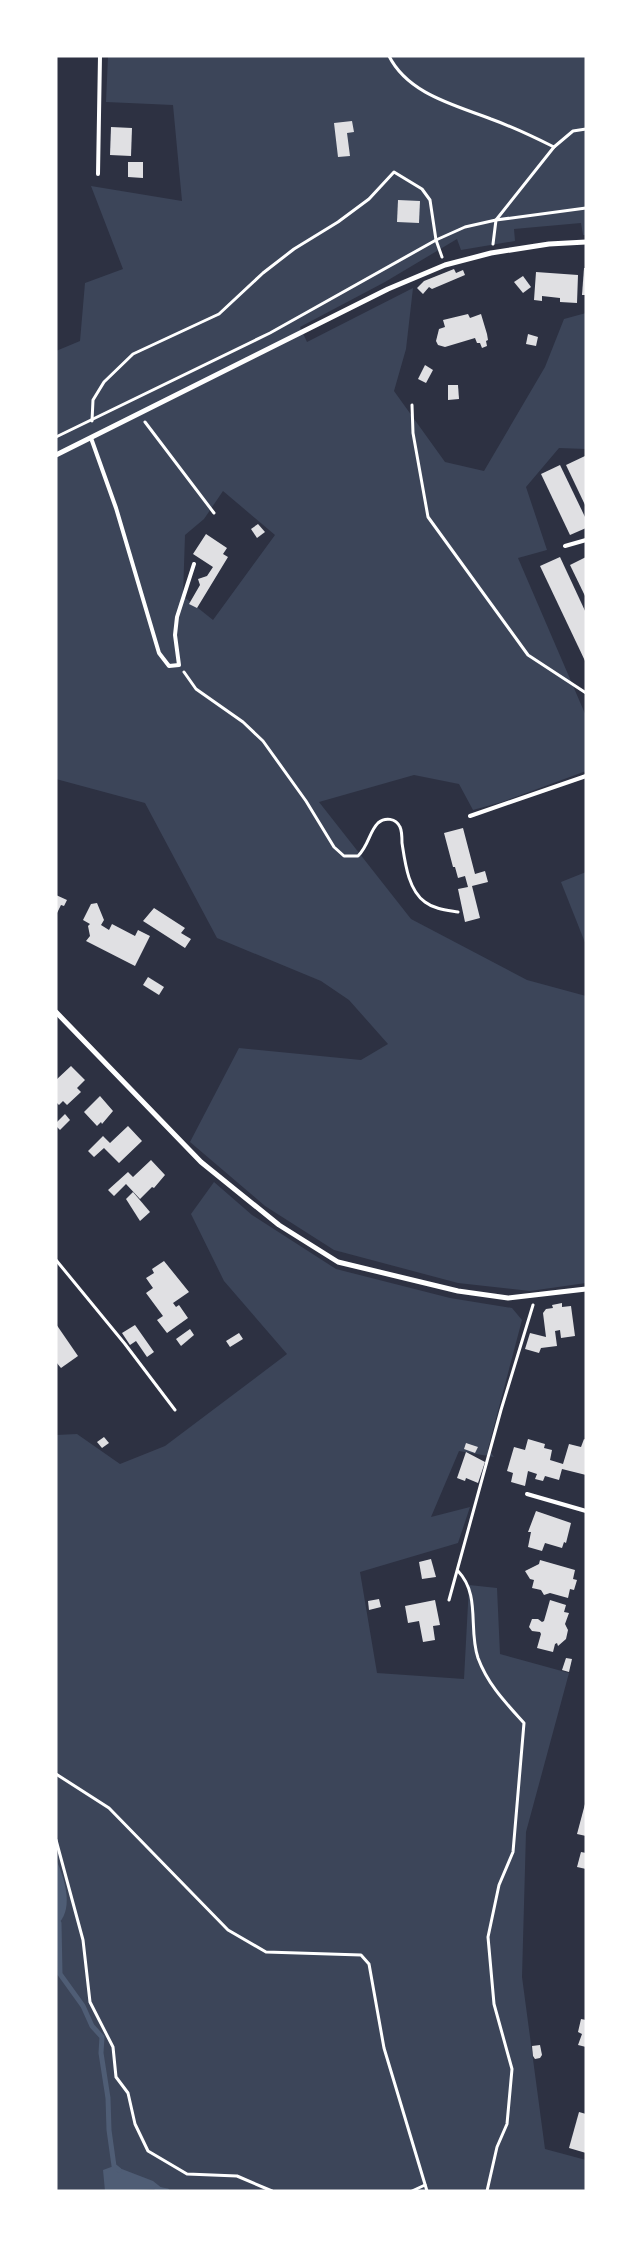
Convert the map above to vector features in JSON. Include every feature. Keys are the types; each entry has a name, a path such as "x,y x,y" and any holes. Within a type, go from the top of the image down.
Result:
{"street":[{"path":"56,455 388,289 445,265 491,253 549,244 586,242"},
{"path":"56,1012 201,1162 279,1225 338,1262 458,1291 508,1298 586,1289"}],"lane":[{"path":"98,174 100,56"},
{"path":"91,438 116,508 159,653 169,666 179,665 174,635 177,617 194,564"},
{"path":"565,546 586,540"},
{"path":"470,816 586,776"},
{"path":"527,1494 586,1511"}],"path":[{"path":"389,56 394,66 410,81 434,97 532,136 554,147"},
{"path":"491,253 496,220 554,147 573,131 586,129"},
{"path":"91,438 93,400 104,382 133,354 219,314 294,249 338,222 369,198 394,172 422,189 430,200 436,240 445,265"},
{"path":"56,437 270,333 436,240 465,227 496,220 586,208"},
{"path":"412,405 413,433 428,517 528,654 586,693"},
{"path":"139,414 214,513"},
{"path":"179,665 196,689 243,722 263,741 306,801 334,847 344,856 358,856 367,846 373,830 379,822 386,819 394,820 400,827 406,866 414,888 424,902 437,908 458,912"},
{"path":"56,1260 125,1344 175,1410"},
{"path":"449,1600 501,1410 536,1296"},
{"path":"458,1570 468,1581 478,1657 491,1686 524,1723 513,1852 500,1884 488,1937 494,2004 512,2069 507,2124 497,2147 487,2191"},
{"path":"56,1774 110,1808 228,1930 266,1952 361,1955 369,1964 384,2048 426,2191"},
{"path":"56,1840 83,1940 90,2002 113,2048 116,2076 128,2093 135,2124 148,2151 188,2174 237,2176 272,2191"},
{"path":"412,2191 424,2185"}],"shaded area":[{"path":"108,56 586,56 586,235 583,235 581,223 514,229 515,241 461,250 457,239 385,282 300,327 307,342 413,288 406,349 394,391 445,462 484,471 545,367 564,319 586,313 586,449 559,448 526,487 547,550 518,558 586,716 586,771 502,802 473,810 459,784 414,775 319,802 411,919 527,980 586,996 586,1283 530,1291 458,1283 334,1250 265,1206 190,1142 239,1048 361,1060 388,1044 349,1000 321,981 217,938 145,803 56,779 56,351 80,341 85,283 123,269 91,186 182,201 173,105 106,102","holes":["223,491 275,535 213,620 183,596 185,535 204,519"]},
{"path":"586,872 586,945 561,882"},
{"path":"214,1182 252,1215 336,1269 450,1298 512,1308 522,1320 488,1449 494,1457 459,1451 431,1517 470,1507 458,1543 360,1572 377,1673 464,1679 469,1585 497,1588 500,1654 569,1673 526,1832 522,1977 545,2149 586,2160 586,2191 56,2191 56,1435 77,1434 120,1464 165,1446 287,1354 224,1281 191,1214"},
{"path":"56,1859 62,1875 67,1900 64,1916 59,1923 56,1922"},
{"path":"114,2166 153,2181 163,2189 105,2191 103,2170"}],"building":[{"path":"352,121 354,132 347,133 350,156 338,157 334,123"},
{"path":"111,127 132,128 131,156 110,155"},
{"path":"128,162 143,162 143,178 128,177"},
{"path":"398,200 420,201 419,223 397,222"},
{"path":"584,268 586,268 586,295 582,295"},
{"path":"454,269 456,273 463,270 465,275 432,289 429,287 423,294 417,288 424,281"},
{"path":"536,272 578,275 577,303 560,302 560,298 542,296 542,301 534,300"},
{"path":"523,276 531,287 523,293 514,282"},
{"path":"468,314 470,318 481,314 487,334 487,346 482,348 475,338 445,347 438,345 436,341 439,329 445,327 443,320"},
{"path":"528,334 538,337 536,346 526,344"},
{"path":"425,365 433,370 426,383 418,379"},
{"path":"448,385 458,385 459,399 448,400"},
{"path":"585,456 586,459 586,507 566,465"},
{"path":"560,465 586,519 586,528 570,535 541,474"},
{"path":"258,524 265,532 257,538 251,529"},
{"path":"206,534 227,548 223,554 228,557 197,608 189,604 200,585 198,579 207,576 213,567 193,554"},
{"path":"560,557 586,613 586,663 540,566"},
{"path":"586,557 586,598 570,565"},
{"path":"463,828 475,874 485,871 488,882 472,886 480,918 465,922 458,889 468,887 465,876 458,878 455,867 453,867 444,833"},
{"path":"56,895 67,900 64,906 61,905 56,915"},
{"path":"97,903 104,920 101,925 109,930 112,924 135,936 138,930 150,936 135,966 86,941 90,936 88,926 90,924 83,920 91,904"},
{"path":"154,908 185,928 181,933 191,939 185,948 143,921"},
{"path":"148,977 164,987 159,995 143,985"},
{"path":"71,1066 85,1080 77,1088 81,1092 67,1105 63,1101 59,1105 56,1102 56,1080"},
{"path":"100,1096 113,1111 102,1124 101,1122 97,1126 84,1112"},
{"path":"65,1114 70,1120 60,1130 56,1123"},
{"path":"128,1126 142,1141 119,1163 104,1148 94,1157 88,1151 103,1136 110,1143"},
{"path":"151,1160 165,1175 154,1188 152,1187 140,1199 126,1184 114,1196 108,1190 128,1172 133,1177"},
{"path":"133,1192 150,1212 140,1221 126,1199"},
{"path":"164,1261 189,1292 173,1303 176,1307 179,1305 188,1318 167,1333 157,1320 163,1316 146,1293 153,1288 146,1278 154,1273 152,1269"},
{"path":"562,1303 562,1307 571,1306 575,1336 561,1338 560,1330 555,1331 557,1346 541,1348 539,1353 525,1349 530,1333 546,1337 543,1313 546,1309 553,1308 552,1305"},
{"path":"56,1324 78,1356 61,1368 56,1362"},
{"path":"135,1325 154,1352 147,1357 136,1341 130,1345 122,1333"},
{"path":"190,1329 194,1335 181,1346 176,1339"},
{"path":"239,1333 243,1339 230,1347 226,1341"},
{"path":"104,1437 109,1443 102,1448 97,1442"},
{"path":"528,1439 545,1444 544,1448 552,1450 550,1460 563,1464 569,1444 581,1447 584,1439 586,1440 586,1475 562,1469 559,1480 545,1476 543,1481 535,1479 537,1474 528,1471 525,1486 511,1482 513,1473 507,1471 514,1447 525,1450"},
{"path":"466,1443 478,1447 475,1453 464,1449"},
{"path":"466,1452 485,1462 478,1483 466,1478 465,1481 457,1478"},
{"path":"536,1511 571,1523 566,1543 564,1542 562,1548 545,1543 542,1551 528,1547 531,1532 528,1532"},
{"path":"431,1559 436,1577 422,1579 419,1562"},
{"path":"540,1560 575,1570 573,1579 577,1580 574,1590 570,1589 568,1598 550,1593 544,1595 541,1590 532,1588 534,1580 530,1579 525,1571 539,1564"},
{"path":"379,1599 381,1607 369,1610 368,1601"},
{"path":"435,1600 440,1625 433,1626 435,1640 423,1642 419,1621 408,1623 405,1606"},
{"path":"550,1600 566,1605 564,1612 569,1613 565,1624 568,1630 566,1639 558,1646 557,1643 555,1644 553,1652 537,1648 541,1634 540,1632 532,1631 529,1627 532,1619 544,1621"},
{"path":"566,1658 572,1659 569,1672 562,1670"},
{"path":"586,1804 586,1836 577,1834"},
{"path":"581,1852 586,1853 586,1869 577,1867"},
{"path":"581,2019 586,2020 586,2047 578,2045 582,2034 578,2032"},
{"path":"540,2045 542,2055 540,2058 535,2059 532,2046"},
{"path":"579,2112 586,2114 586,2153 569,2148"}],"waterway":[{"path":"56,1919 59,1923 60,1974 83,2006 92,2026 102,2037 101,2053 108,2098 109,2130 114,2166 119,2170"},
{"path":"157,2189 167,2191"}]}
